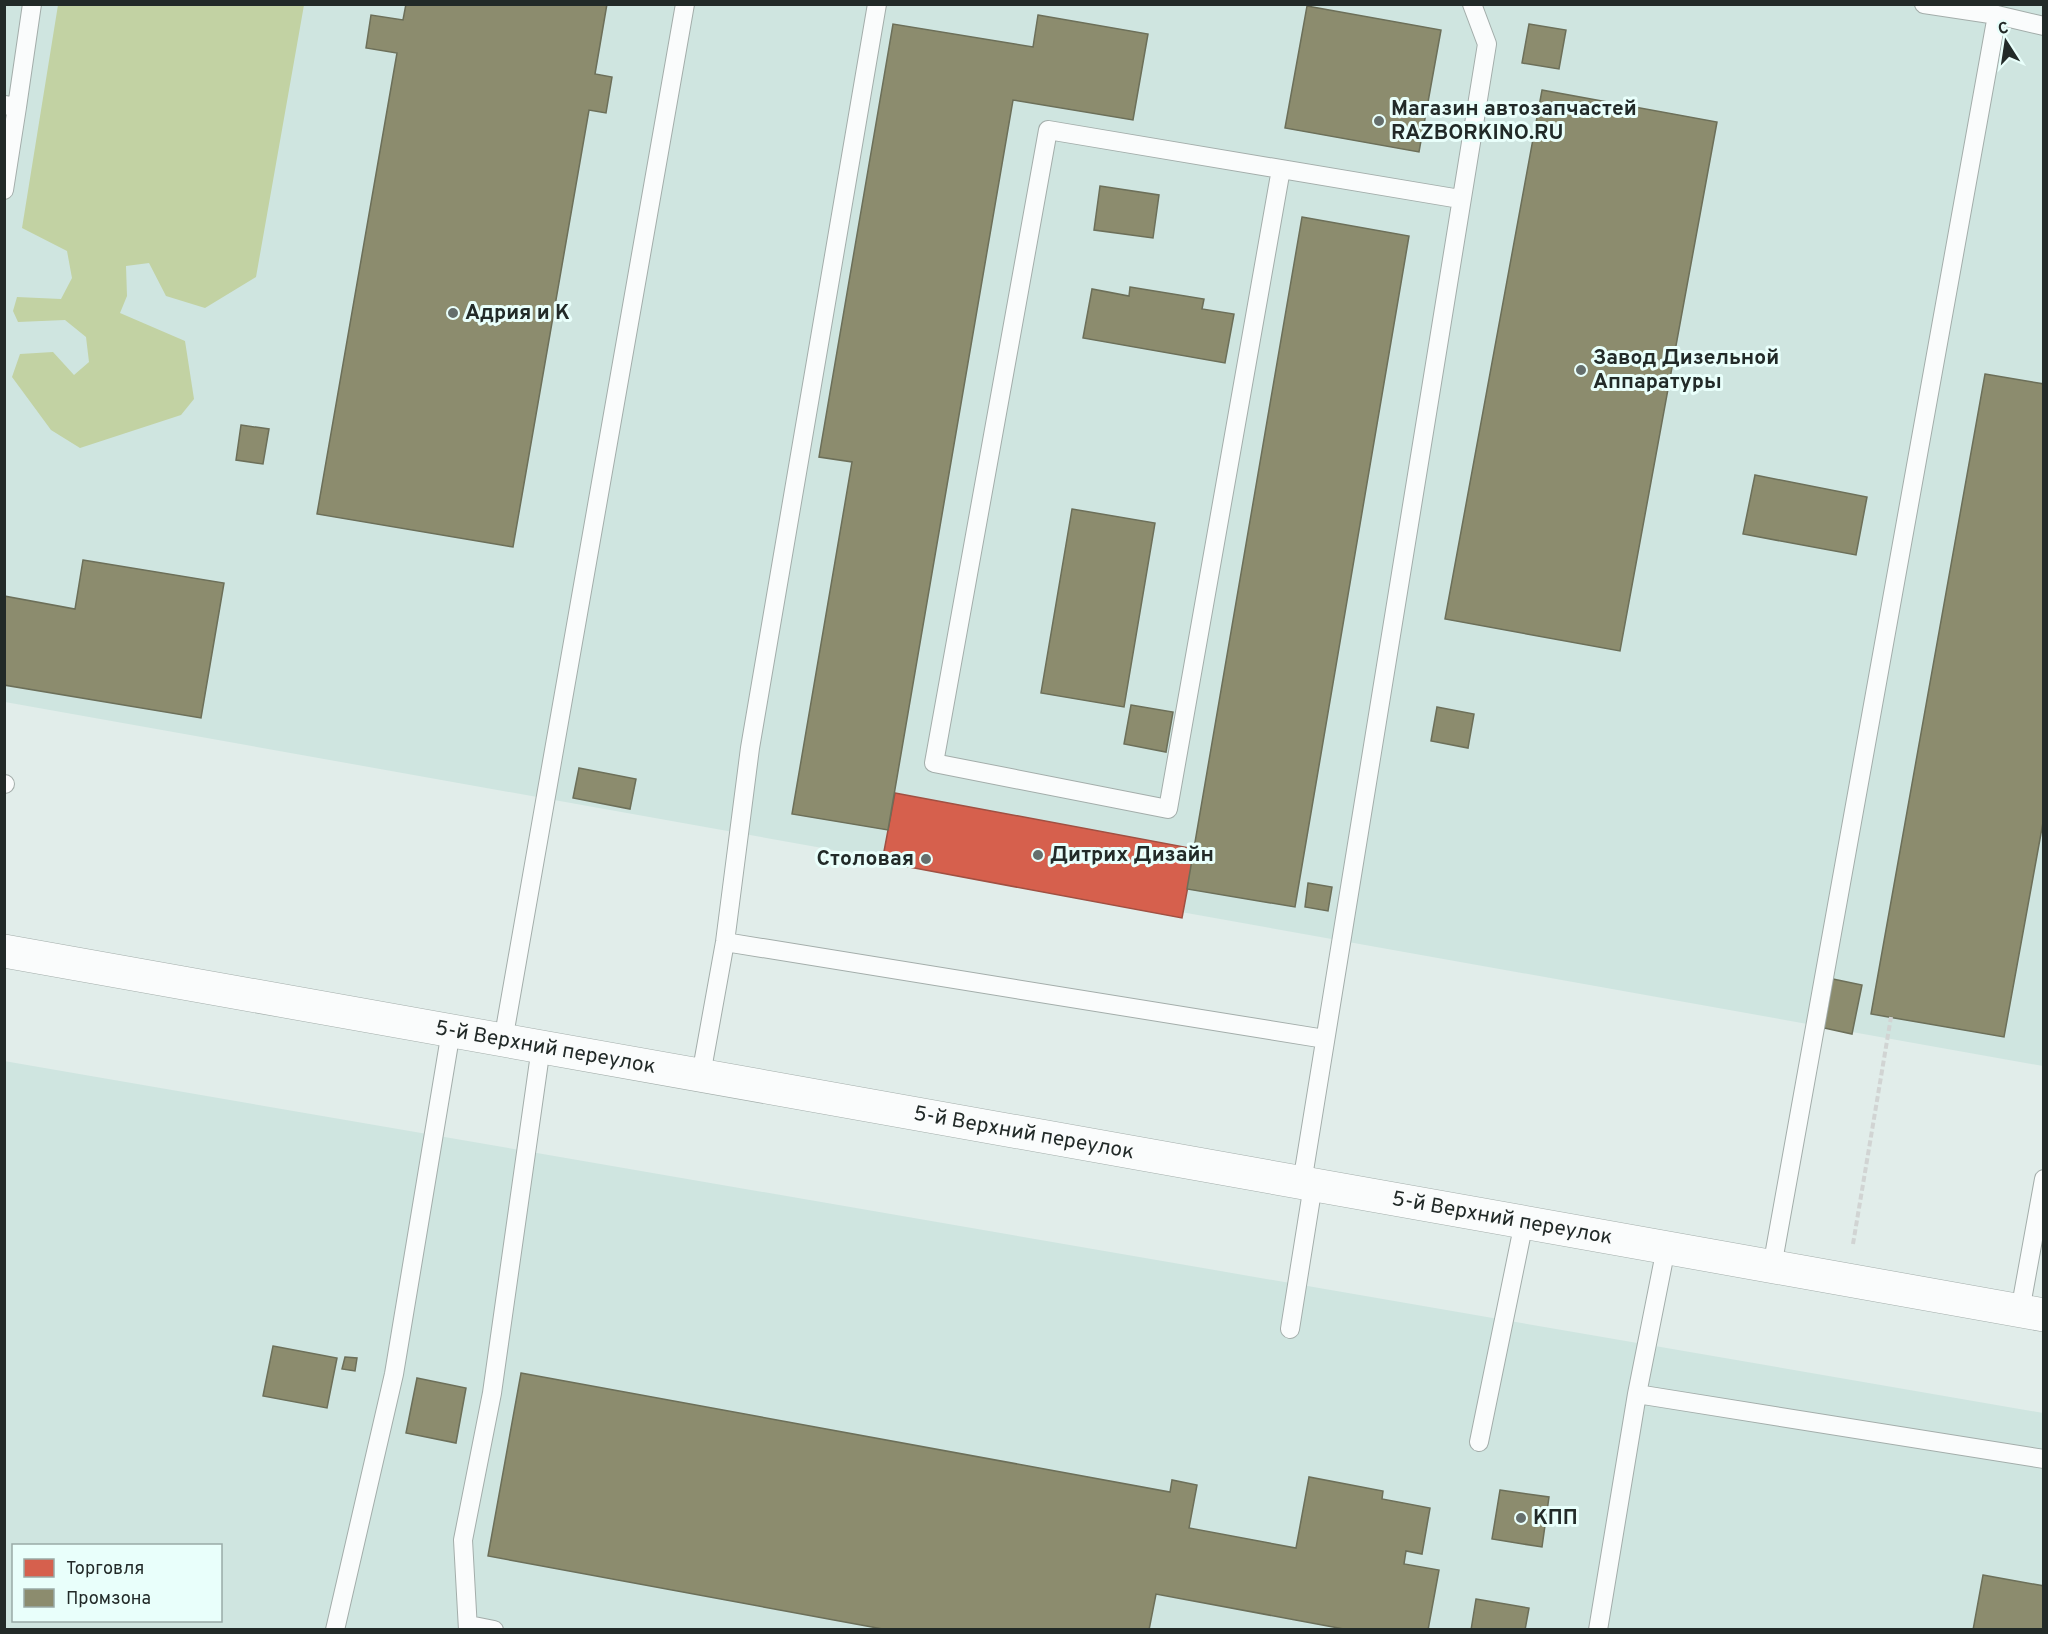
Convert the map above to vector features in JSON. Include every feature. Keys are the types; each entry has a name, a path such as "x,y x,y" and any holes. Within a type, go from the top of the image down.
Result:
{"street":[{"name":"5-й Верхний переулок","path":"4,951 2032,1313"}],"lane":[{"path":"4,190 11,106 32,4"},
{"path":"503,1041 685,4"},
{"path":"701,1075 725,942 750,748 877,4"},
{"path":"1290,1329 1325,1039 1487,44 1472,4"},
{"path":"1924,4 1997,15 2043,26"},
{"path":"1772,1267 1997,15"},
{"path":"1281,169 1168,809 934,763 1048,130 1281,169 1460,200"},
{"path":"725,942 1325,1039"},
{"path":"335,1629 394,1374 451,1031"},
{"path":"494,1629 469,1627 463,1540 492,1393 541,1047"},
{"path":"2032,1313 2043,1179"},
{"path":"1479,1442 1524,1222"},
{"path":"1598,1629 1637,1394 1666,1248"},
{"path":"1637,1394 2043,1459"}],"path":[{"path":"1847,1280 1891,1017"}],"shaded area":[{"path":"4,5 2043,5 2043,1066 5,702"},
{"path":"4,1061 2043,1413 2043,1629 5,1629"}],"green space":[{"path":"58,5 304,5 256,277 205,308 166,296 149,263 126,266 127,296 120,313 185,341 194,399 181,415 80,448 51,430 12,377 20,354 53,352 74,375 89,362 86,337 65,320 18,322 13,311 17,297 61,299 72,278 67,251 22,228"}],"building: Торговля":[{"name":"Дитрих Дизайн","path":"895,793 1195,849 1182,918 882,862"}],"building: Промзона":[{"name":"Адрия и К","path":"406,4 607,4 595,74 612,77 606,113 589,110 513,547 317,514 397,53 366,48 371,15 403,20"},
{"path":"1307,6 1441,30 1419,152 1285,128"},
{"path":"1038,15 1148,34 1133,120 1013,100 888,830 792,814 852,462 819,457 893,24 1033,47"},
{"path":"1529,24 1566,30 1559,69 1522,63"},
{"name":"Завод Дизельной Аппаратуры","path":"1542,90 1717,122 1620,651 1445,619"},
{"path":"1100,186 1159,195 1153,238 1094,230"},
{"path":"1302,217 1409,236 1295,907 1187,889"},
{"path":"1130,287 1204,299 1202,309 1234,314 1225,363 1083,338 1092,289 1129,296"},
{"path":"1985,374 2044,384 2044,817 2004,1037 1871,1014"},
{"path":"241,425 269,429 263,464 236,460"},
{"path":"1755,475 1867,497 1856,555 1743,534"},
{"path":"1072,509 1155,523 1124,707 1041,693"},
{"path":"83,560 224,583 201,718 4,685 4,596 75,609"},
{"path":"1131,705 1173,712 1166,752 1124,744"},
{"path":"1437,707 1474,714 1468,748 1431,741"},
{"path":"579,768 636,779 630,809 573,798"},
{"path":"1308,883 1332,887 1328,911 1305,907"},
{"path":"1833,979 1862,985 1852,1034 1824,1028"},
{"path":"273,1346 337,1358 327,1408 263,1396"},
{"path":"345,1357 357,1358 355,1371 342,1369"},
{"path":"521,1373 1170,1492 1172,1480 1197,1485 1189,1528 1296,1548 1309,1477 1383,1491 1382,1499 1430,1508 1422,1554 1406,1551 1404,1564 1439,1570 1428,1630 1349,1630 1156,1594 1149,1630 888,1630 488,1556"},
{"path":"417,1378 466,1388 456,1443 406,1433"},
{"name":"КПП","path":"1500,1490 1549,1497 1542,1547 1492,1539"},
{"path":"1983,1575 2044,1586 2044,1630 1973,1630"},
{"path":"1476,1599 1529,1608 1525,1630 1471,1630"}],"place":[{"name":"Магазин автозапчастей RAZBORKINO.RU","path":"1379,121"},
{"name":"Адрия и К","path":"453,313"},
{"name":"Завод Дизельной Аппаратуры","path":"1581,370"},
{"name":"Дитрих Дизайн","path":"1038,855"},
{"name":"Столовая","path":"926,859"},
{"name":"КПП","path":"1521,1518"}]}
